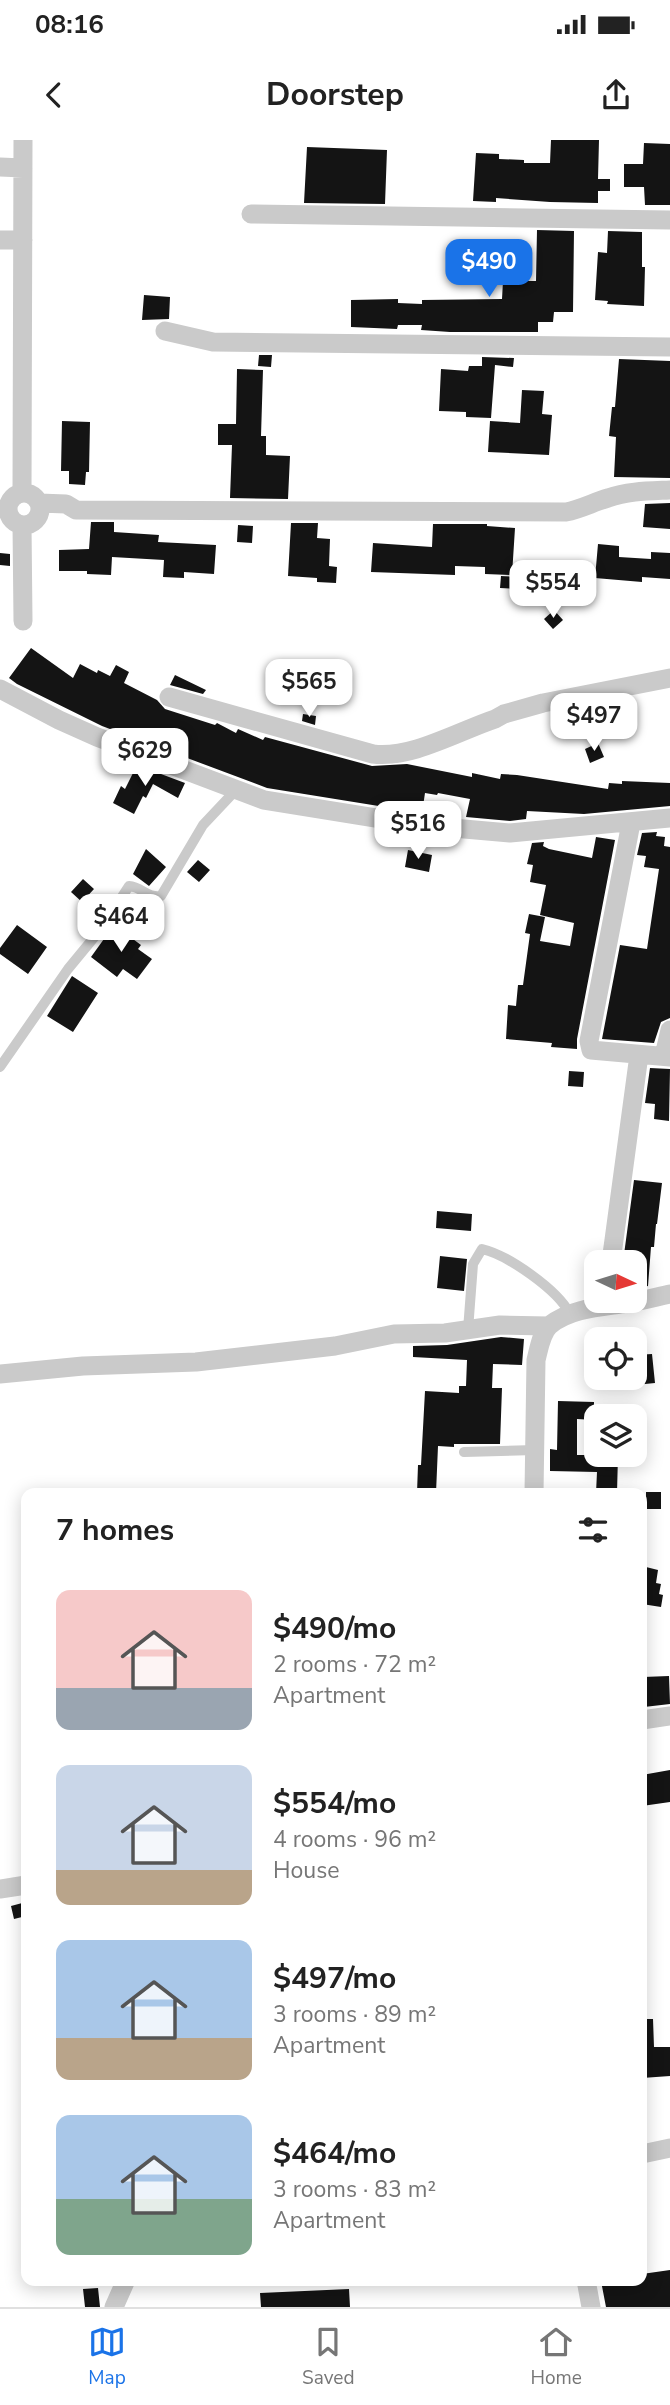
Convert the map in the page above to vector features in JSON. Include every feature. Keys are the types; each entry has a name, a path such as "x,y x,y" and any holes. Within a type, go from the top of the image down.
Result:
{"street":[{"path":"23,140 23,621"},
{"path":"0,167 23,167"},
{"path":"251,214 670,219"},
{"path":"0,240 23,240"},
{"path":"165,331 213,342 670,347"},
{"path":"22,510 65,517 76,510 565,512 635,492 670,491"},
{"path":"169,697 294,733 388,756 426,745 504,714 670,678"},
{"path":"0,689 97,737 264,800 354,816 485,832 510,833 670,818"},
{"path":"631,823 589,1041 591,1050 667,1057 670,1030"},
{"path":"613,1250 639,1055"},
{"path":"648,1299 670,1294"},
{"path":"0,1374 73,1367 196,1362 335,1346 394,1334 445,1333 500,1325 548,1326 584,1310"},
{"path":"534,1488 536,1360 540,1342 548,1326"},
{"path":"647,1719 670,1716"},
{"path":"0,1889 21,1886"},
{"path":"647,2153 670,2148"},
{"path":"114,2307 123,2286"},
{"path":"587,2286 591,2307"}],"lane":[{"path":"0,1067 68,969 101,929 129,886 135,886 153,897 161,896 203,825 235,791"},
{"path":"468,1330 473,1264 482,1250 496,1252 544,1286 567,1307 570,1314"},
{"path":"464,1452 536,1450"}],"building":[{"path":"551,140 599,140 598,179 610,179 610,191 598,191 598,203 496,198 496,202 473,201 476,153 499,154 499,159 524,160 524,163 550,163"},
{"path":"644,143 670,144 670,205 645,205 644,187 624,187 624,164 643,164"},
{"path":"307,147 387,150 385,204 304,203"},
{"path":"537,230 574,231 573,312 554,312 553,322 538,322 538,332 450,332 421,330 422,325 398,325 397,329 351,327 351,300 398,299 398,303 422,304 422,300 502,299 503,281 536,281"},
{"path":"608,231 642,232 644,306 607,304 608,301 595,300 598,252 607,253"},
{"path":"144,295 170,297 169,319 142,320"},
{"path":"259,355 272,355 271,367 258,366"},
{"path":"482,357 514,358 513,367 495,365 491,418 466,417 466,412 439,411 441,369 468,371 469,366 482,366"},
{"path":"619,359 670,361 670,478 614,477 616,437 609,436 612,407 615,407"},
{"path":"237,369 263,370 261,436 266,436 266,455 290,456 288,499 230,498 232,445 218,445 218,424 236,424"},
{"path":"522,390 544,391 542,414 552,415 549,455 488,452 490,421 520,423"},
{"path":"62,421 90,422 89,472 86,472 85,485 69,484 69,471 61,471"},
{"path":"670,503 670,529 643,527 645,504"},
{"path":"91,522 114,522 114,532 159,535 158,542 216,545 214,574 184,572 184,578 163,577 164,560 112,557 111,575 87,574 87,571 59,571 59,550 89,549"},
{"path":"291,523 318,523 317,538 330,539 329,566 337,567 336,583 317,582 317,578 288,576"},
{"path":"433,524 487,524 515,528 512,575 485,574 485,567 455,566 455,575 371,572 373,543 432,547"},
{"path":"238,525 253,526 252,543 237,542"},
{"path":"598,544 619,546 619,557 651,559 651,552 670,553 670,579 642,577 642,582 595,578"},
{"path":"0,553 10,554 10,566 0,565"},
{"path":"501,576 518,577 517,589 500,588"},
{"path":"554,610 563,620 553,629 544,619"},
{"path":"31,648 73,678 80,664 110,676 116,665 129,672 124,683 157,700 165,709 215,725 217,723 236,733 238,729 263,740 265,737 372,766 407,764 472,777 472,773 500,779 501,774 517,775 608,789 609,783 622,784 622,781 670,783 670,806 584,814 527,811 526,819 510,821 466,817 470,799 438,793 425,793 422,813 267,788 102,726 17,684 9,678"},
{"path":"175,675 206,690 203,694 170,685"},
{"path":"303,714 316,716 315,725 302,721"},
{"path":"598,743 604,757 590,763 585,749"},
{"path":"137,765 185,783 178,798 153,784 134,814 113,803 121,786 125,789"},
{"path":"657,832 656,836 665,837 664,846 670,847 670,1018 661,1022 654,1043 602,1039 620,945 647,949 659,869 644,867 646,856 637,855 642,833"},
{"path":"596,837 615,840 577,1049 551,1047 552,1043 506,1039 508,1005 516,1006 518,985 523,985 530,934 525,933 529,914 545,917 540,941 570,946 574,923 540,915 546,885 530,882 533,865 527,864 532,843 544,842 543,846 549,849 592,858"},
{"path":"146,849 166,867 149,886 133,874"},
{"path":"408,850 432,855 429,872 405,867"},
{"path":"198,860 210,870 199,882 187,872"},
{"path":"83,879 94,889 82,902 71,892"},
{"path":"17,925 47,947 28,974 0,954 0,948"},
{"path":"114,925 141,945 138,949 152,959 137,979 123,969 117,977 91,957"},
{"path":"72,976 98,993 73,1032 47,1016"},
{"path":"650,1068 670,1069 669,1121 654,1119 655,1104 645,1103"},
{"path":"569,1071 584,1072 583,1087 568,1086"},
{"path":"634,1180 662,1183 654,1247 651,1247 648,1286 648,1250 625,1250"},
{"path":"437,1211 472,1214 471,1231 436,1228"},
{"path":"440,1256 467,1259 464,1291 437,1288"},
{"path":"501,1337 524,1339 522,1365 493,1364 492,1388 502,1388 500,1444 438,1446 436,1488 417,1488 425,1391 459,1393 459,1386 466,1386 467,1360 413,1357 413,1346 447,1345"},
{"path":"647,1354 652,1354 655,1383 647,1384"},
{"path":"558,1401 594,1402 584,1404 584,1419 577,1419 577,1455 584,1455 584,1467 618,1467 617,1488 596,1488 597,1472 550,1471 550,1449 557,1450"},
{"path":"647,1492 661,1492 661,1509 647,1509"},
{"path":"647,1567 658,1570 656,1583 661,1584 661,1607 647,1605"},
{"path":"669,1676 670,1704 647,1707 647,1677"},
{"path":"670,1770 670,1802 647,1805 647,1774"},
{"path":"21,1903 21,1917 14,1919 11,1906"},
{"path":"647,2019 653,2019 654,2047 670,2047 670,2076 647,2078"},
{"path":"670,2270 670,2307 606,2307 602,2286 647,2286 647,2273"},
{"path":"98,2288 100,2307 85,2307 83,2289"},
{"path":"349,2289 350,2307 261,2307 260,2293"}]}
